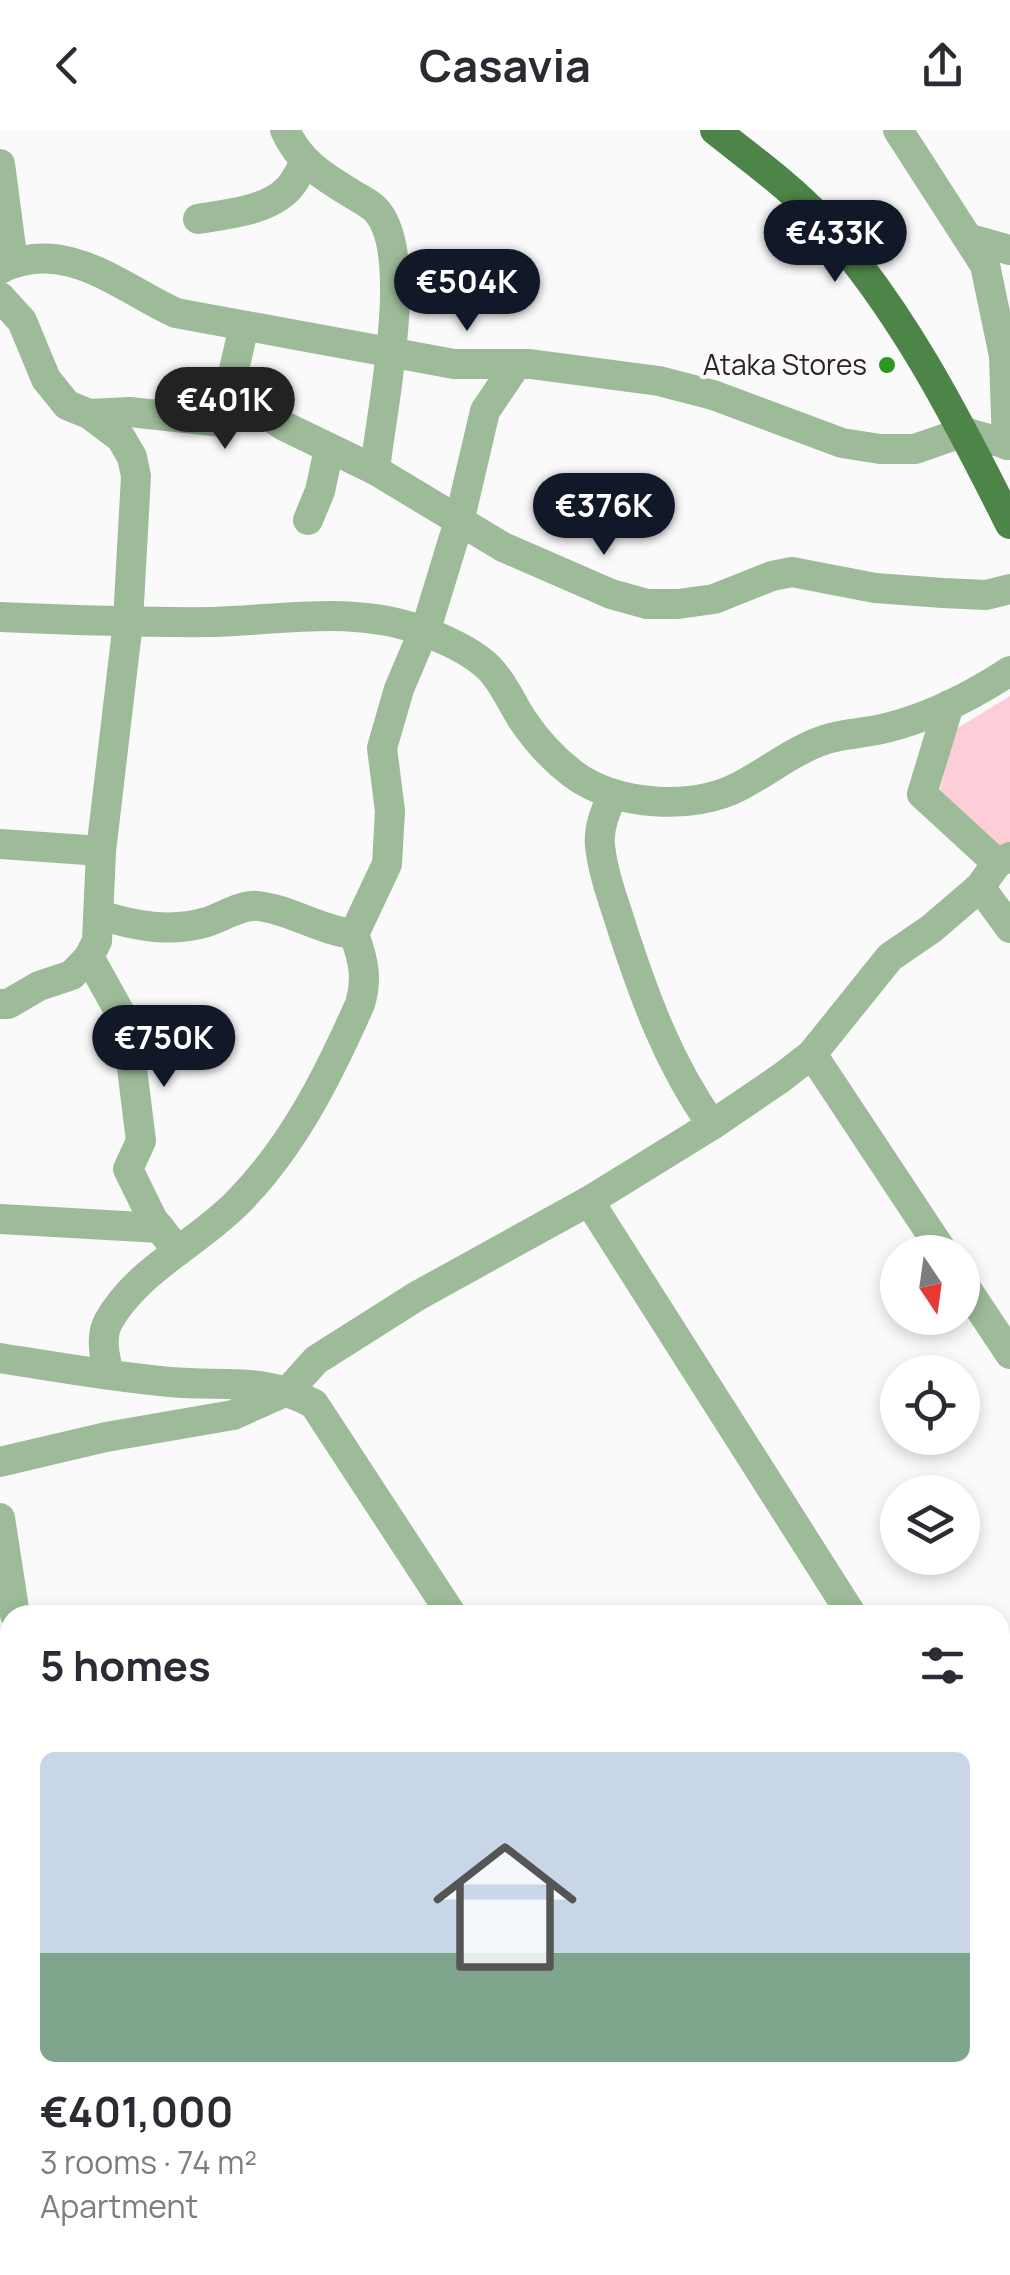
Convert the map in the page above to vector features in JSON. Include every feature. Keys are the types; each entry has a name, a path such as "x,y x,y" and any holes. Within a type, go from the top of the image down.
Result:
{"main road":[{"path":"714,130 818,217 860,268 964,432 1010,524"}],"street":[{"path":"285,130 306,162 373,206 386,224 393,247 395,307 375,470"},
{"path":"0,164 7,266 53,260 80,264 115,278 145,299 176,313 454,364 516,365 659,381 714,395 842,443 916,450 964,432 1009,445 1004,356 985,265 898,130"},
{"path":"198,219 277,197 290,188 306,162"},
{"path":"970,239 1010,250"},
{"path":"0,297 22,320 46,380 66,405 89,414 121,438 132,457 136,476 128,622 101,851 97,941 89,957 72,975 0,1004"},
{"path":"89,414 130,412 222,422 244,326"},
{"path":"108,1374 103,1353 106,1326 169,1240 234,1206 260,1179 303,1121 342,1045 366,984 364,962 354,934 387,864 390,811 382,748 460,518 485,412 516,365"},
{"path":"228,390 460,518 503,547 563,575 647,604 714,599 792,572 875,588 943,594 986,595 1010,589"},
{"path":"308,520 320,491 329,448"},
{"path":"0,617 211,622 344,614 424,631 480,660 492,671 549,754 590,785 612,794 688,801 718,795 828,738 888,728 949,705 1010,671"},
{"path":"949,705 922,794 996,869 1010,928"},
{"path":"612,794 603,816 599,844 611,895 662,1042 692,1098 712,1125"},
{"path":"0,844 101,851"},
{"path":"0,1462 106,1436 233,1414 289,1390 316,1360 416,1296 589,1201 712,1125 812,1054 890,956 930,929 996,869"},
{"path":"100,914 135,926 174,928 254,905 331,932 354,934"},
{"path":"89,957 123,1018 128,1036 140,1142 128,1169 169,1240"},
{"path":"812,1054 932,1235"},
{"path":"589,1201 846,1605"},
{"path":"0,1219 169,1240"},
{"path":"980,1309 1010,1354"},
{"path":"0,1358 172,1382 250,1384 289,1390 314,1404 445,1605"},
{"path":"0,1518 13,1605"}],"shaded area":[{"path":"1010,696 1010,843 1000,849 940,790 956,729"}],"place":[{"name":"Ataka Stores","path":"887,365"}]}
